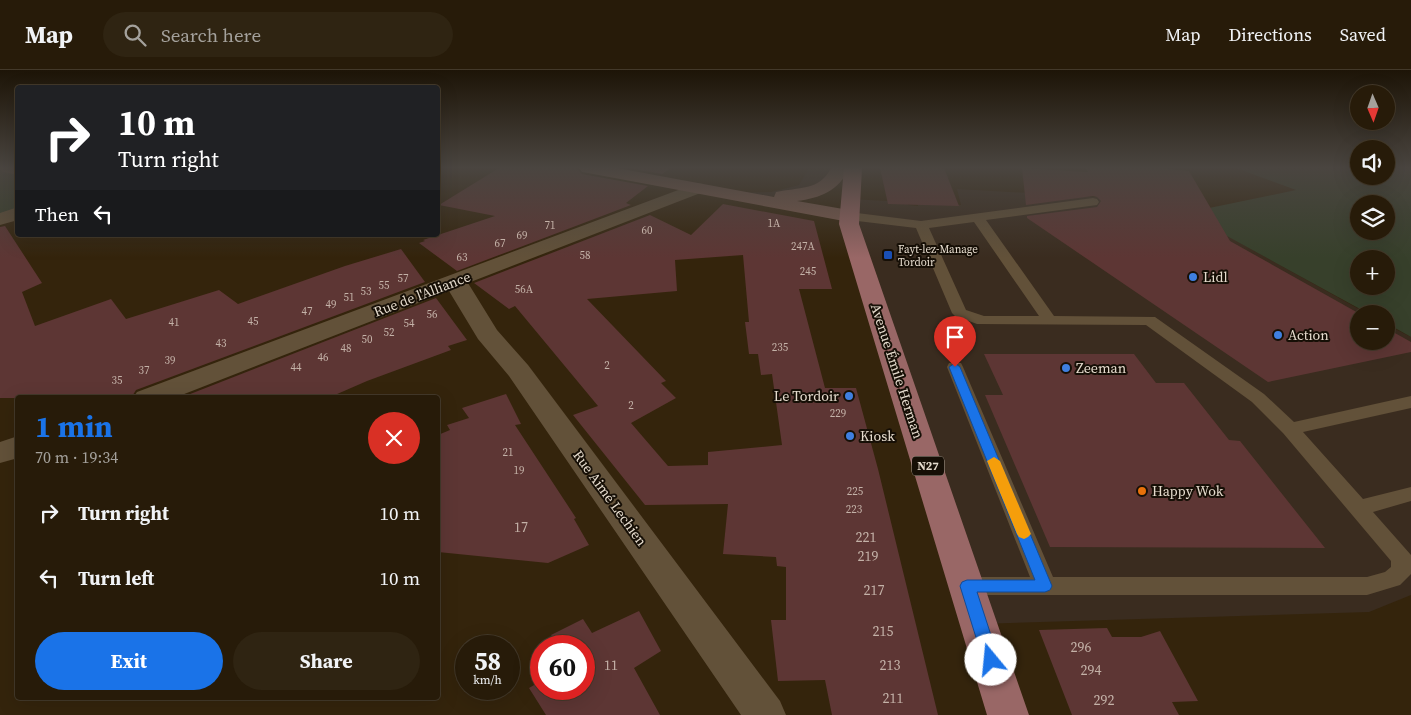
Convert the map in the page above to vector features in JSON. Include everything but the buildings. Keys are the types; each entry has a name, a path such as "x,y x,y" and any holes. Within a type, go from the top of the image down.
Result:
{"main road":[{"path":"751,198 849,216"},
{"name":"Avenue Émile Herman","path":"850,198 849,224 1008,715"}],"street":[{"name":"Rue de l'Alliance","path":"155,395 671,198"},
{"path":"0,220 15,214"},
{"name":"Rue Aimé Lechien","path":"455,281 487,334 519,371 766,715"},
{"path":"0,453 15,447"}],"lane":[{"path":"849,216 921,224 1093,202"},
{"path":"978,218 1050,321"},
{"path":"921,224 960,313 982,322 1150,320 1258,398 1290,429 1402,559 1402,570 1392,579 1367,586 967,586"},
{"path":"955,367 1045,586"},
{"path":"1290,429 1411,402"},
{"path":"1359,508 1411,494"}],"shaded area":[{"path":"959,198 1116,198 1172,205 1352,305 1350,305 1350,350 1395,350 1395,329 1411,337 1411,595 1369,612 979,624 850,199 907,202 908,205 918,206 918,203 961,205"}],"green space":[{"path":"0,198 15,198 15,214 0,219"},
{"path":"1257,198 1350,198 1350,240 1395,240 1395,198 1411,198 1411,337 1395,328 1395,305 1353,305 1185,213"}],"slow traffic":[{"path":"994,461 1024,534"}],"place":[{"name":"Fayt-lez-Manage Tordoir","path":"888,255"},
{"name":"Lidl","path":"1193,277"},
{"name":"Action","path":"1278,335"},
{"name":"Zeeman","path":"1066,368"},
{"name":"Le Tordoir","path":"849,396"},
{"name":"Kiosk","path":"850,436"},
{"name":"Happy Wok","path":"1142,491"}],"route":[{"path":"955,367 1045,586 967,586 991,660"}]}
